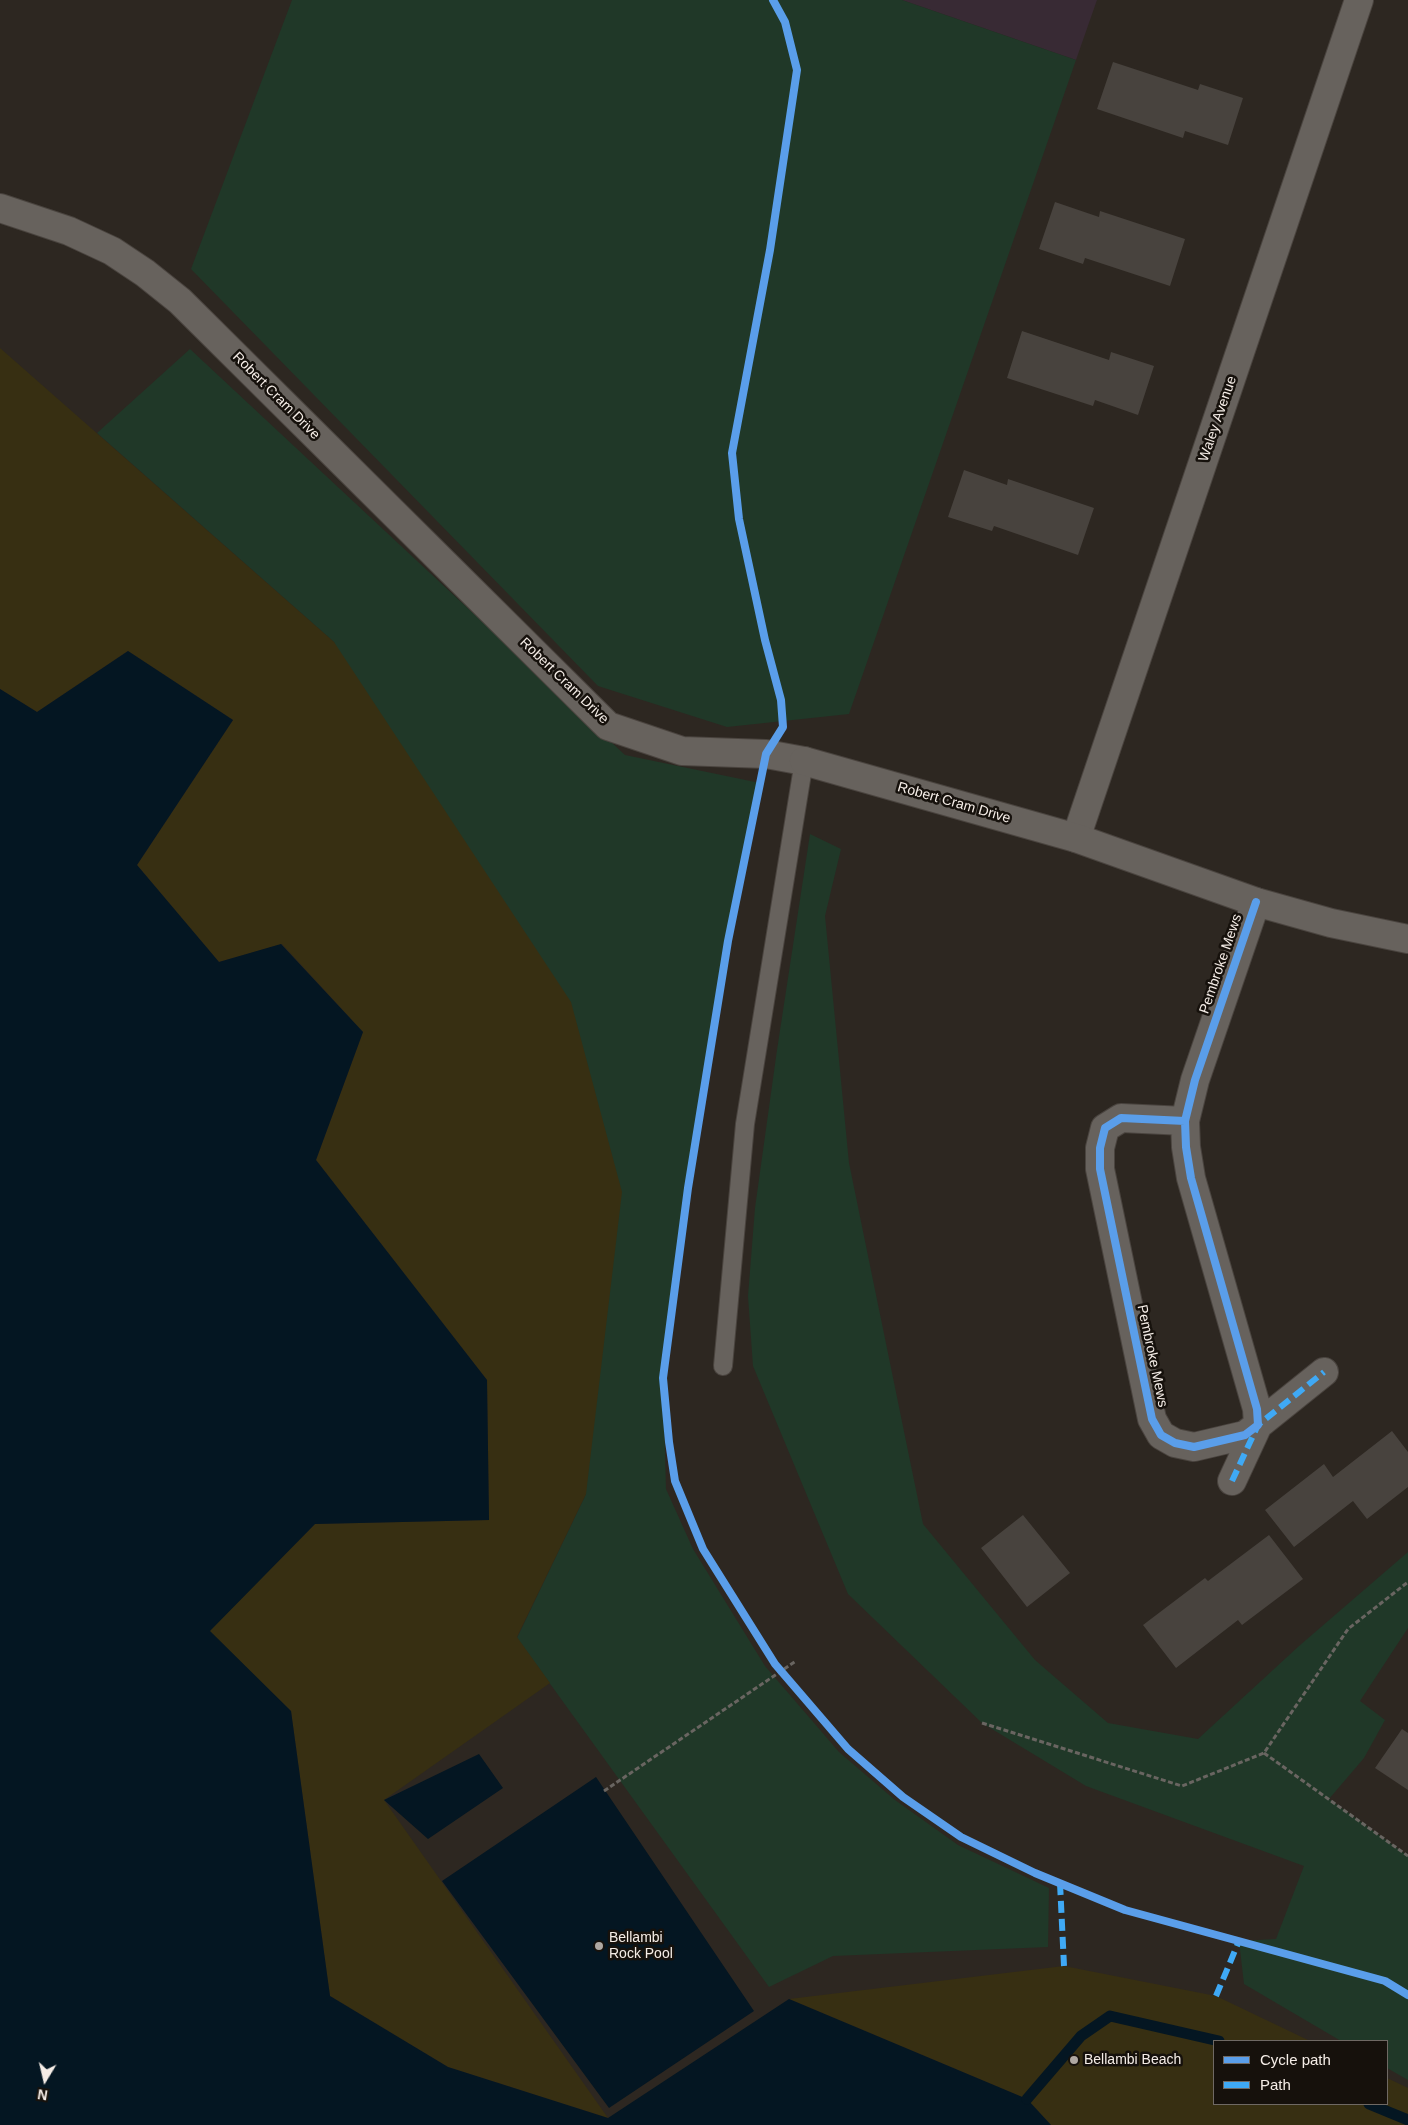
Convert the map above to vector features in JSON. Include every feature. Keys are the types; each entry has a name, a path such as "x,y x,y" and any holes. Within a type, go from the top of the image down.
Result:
{"street":[{"name":"Waley Avenue","path":"1076,838 1359,0"},
{"name":"Robert Cram Drive","path":"0,208 69,231 112,251 145,273 180,301 608,726 682,751 766,754 804,761 1076,838 1256,902 1331,923 1408,939"},
{"name":"Pembroke Mews","path":"1232,1481 1258,1425 1257,1409 1191,1178 1186,1147 1185,1121 1195,1080 1256,902"},
{"name":"Pembroke Mews","path":"1185,1121 1121,1118 1105,1128 1100,1148 1100,1169 1152,1419 1161,1434 1175,1443 1194,1447 1245,1435 1324,1372"}],"lane":[{"path":"723,1366 745,1124 804,761"}],"path":[{"path":"982,1722 1182,1786 1264,1753 1348,1629 1408,1582"},
{"path":"604,1790 796,1661"},
{"path":"774,1664 787,1679"},
{"path":"1264,1753 1408,1856"}],"shaded area":[{"path":"902,0 1097,0 1076,60"}],"green space":[{"path":"292,0 902,0 1076,60 849,714 727,727 598,686 191,269"},
{"path":"190,349 625,755 760,783 690,1172 663,1378 666,1489 693,1549 765,1666 839,1752 895,1800 958,1845 1049,1888 1048,1947 833,1956 769,1987 517,1638 586,1494 334,642 97,433"},
{"path":"810,834 841,849 825,916 849,1163 923,1524 1035,1660 1108,1723 1198,1739 1299,1646 1408,1552 1408,1628 1360,1701 1385,1720 1364,1758 1329,1799 1408,1856 1408,2080 1388,2069 1388,2040 1339,2040 1244,1984 1239,1941 1276,1939 1304,1866 1086,1786 982,1723 848,1594 753,1366 748,1296 755,1208"}],"sand":[{"path":"0,348 334,642 571,1002 622,1192 586,1494 517,1637 550,1683 384,1800 608,2118 448,2067 330,1996 291,1711 209,1631 315,1524 489,1520 487,1380 316,1160 363,1032 282,944 219,962 137,865 233,720 128,651 37,712 0,689"},
{"name":"Bellambi Beach","path":"1064,1966 1216,1996 1308,2040 1213,2040 1213,2105 1388,2105 1388,2078 1408,2088 1408,2125 1051,2125 1027,2099 789,1999"}],"water":[{"path":"128,651 233,720 137,865 219,962 281,944 363,1032 316,1160 487,1380 489,1520 315,1524 210,1631 291,1711 330,1996 448,2067 608,2118 789,1999 1027,2099 1051,2125 0,2125 0,689 37,712"},
{"path":"479,1754 503,1788 428,1839 384,1800"},
{"name":"Bellambi Rock Pool","path":"596,1777 754,2011 609,2108 442,1881"}],"building":[{"path":"1113,62 1198,90 1200,84 1243,98 1228,145 1185,131 1183,138 1097,109"},
{"path":"1055,202 1099,217 1100,211 1185,239 1170,286 1085,258 1083,264 1039,249"},
{"path":"1022,331 1109,360 1111,352 1154,366 1138,415 1095,400 1093,406 1007,378"},
{"path":"964,470 1007,485 1008,479 1094,508 1078,555 994,526 992,531 948,517"},
{"path":"1392,1431 1408,1452 1408,1487 1367,1519 1353,1501 1294,1547 1265,1510 1324,1464 1333,1477"},
{"path":"1023,1515 1070,1573 1027,1607 981,1548"},
{"path":"1269,1535 1303,1579 1242,1625 1238,1620 1176,1668 1143,1625 1205,1578 1208,1581"},
{"path":"1402,1729 1408,1733 1408,1790 1375,1768"}],"waterway":[{"path":"1027,2099 1081,2036 1110,2016 1215,2040"},
{"path":"1371,2105 1408,2120"}],"marked path":[{"path":"1232,1481 1258,1425 1324,1372"},
{"path":"1060,1883 1064,1966"},
{"path":"1216,1996 1239,1941"}],"cycle path":[{"path":"773,0 785,22 797,70 770,250 732,453 739,519 765,640 781,700 783,727 766,754 728,941 688,1188 663,1378 675,1481 703,1549 775,1664 848,1749 903,1797 961,1837 1035,1873 1125,1910 1385,1981 1408,1995"},
{"path":"1185,1121 1121,1118 1105,1128 1100,1148 1100,1169 1152,1419 1161,1435 1175,1443 1194,1447 1245,1435 1258,1425 1257,1409 1191,1178 1186,1147 1185,1121 1195,1080 1256,902"}],"place":[{"name":"Bellambi Rock Pool","path":"599,1946"},
{"name":"Bellambi Beach","path":"1074,2060"}]}
